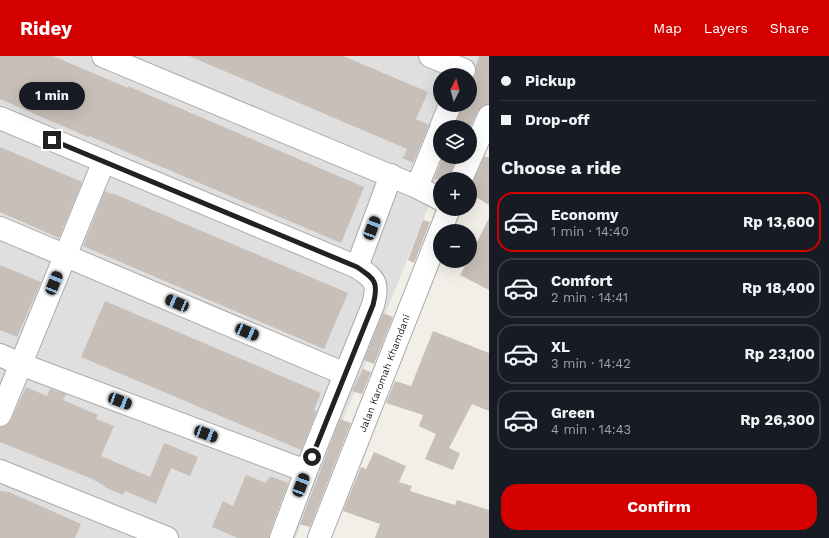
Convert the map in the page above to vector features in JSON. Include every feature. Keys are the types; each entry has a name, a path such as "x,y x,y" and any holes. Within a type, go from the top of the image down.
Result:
{"street":[{"path":"103,56 391,175 433,195"},
{"path":"430,56 466,67"},
{"path":"465,172 489,116"},
{"path":"0,118 357,267 371,277 375,282 376,296 373,305 306,471 281,538"},
{"path":"417,187 433,148"},
{"path":"0,415 104,161"},
{"path":"357,267 391,175"},
{"name":"Jalan Karomah Khamdani","path":"324,537 446,216"},
{"path":"0,228 345,374"},
{"path":"0,355 20,364 306,471"},
{"path":"0,471 167,538"}],"shaded area":[{"path":"0,56 488,56 477,84 477,68 433,68 433,112 466,112 463,120 433,120 433,164 445,164 442,172 433,172 433,195 296,538 0,538"}],"building":[{"path":"0,56 53,56 128,88 128,86 364,187 341,243 0,99"},
{"path":"189,56 343,56 428,92 416,119 429,125 413,163 400,157 404,157 407,149"},
{"path":"479,56 489,56 489,104 482,106 474,120 457,120 460,112 477,112 476,66"},
{"path":"0,147 82,182 59,238 0,212"},
{"path":"484,157 489,157 489,205 477,197 477,172"},
{"path":"440,164 454,164 451,172 437,172"},
{"path":"105,191 348,293 324,349 83,246"},
{"path":"489,218 489,290 460,275 464,268 477,268 477,242"},
{"path":"423,220 430,222 414,263 408,260"},
{"path":"0,265 41,282 17,337 0,330"},
{"path":"105,301 321,393 314,410 317,411 301,450 81,357"},
{"path":"383,313 393,317 374,364 364,360"},
{"path":"433,331 489,353 489,411 472,404 449,448 460,453 453,470 425,459 436,434 419,426 423,415 386,403 395,381 411,386"},
{"path":"363,369 371,372 362,394 352,391"},
{"path":"26,387 47,396 50,389 66,394 63,400 98,415 96,419 114,426 101,456 150,477 164,443 198,457 190,476 171,468 156,504 125,491 123,495 90,478 0,442 0,427 7,425 11,420"},
{"path":"340,419 351,423 310,527 300,524"},
{"path":"374,452 406,466 399,482 412,486 410,491 455,505 457,500 489,510 489,538 375,538 380,524 343,511 361,467 366,469"},
{"path":"246,475 266,483 270,476 288,483 269,534 269,538 238,538 212,527 223,501 233,506"},
{"path":"0,491 9,492 81,524 75,538 0,538"}],"route":[{"path":"52,140 357,267 371,277 375,282 376,296 312,457"}]}
